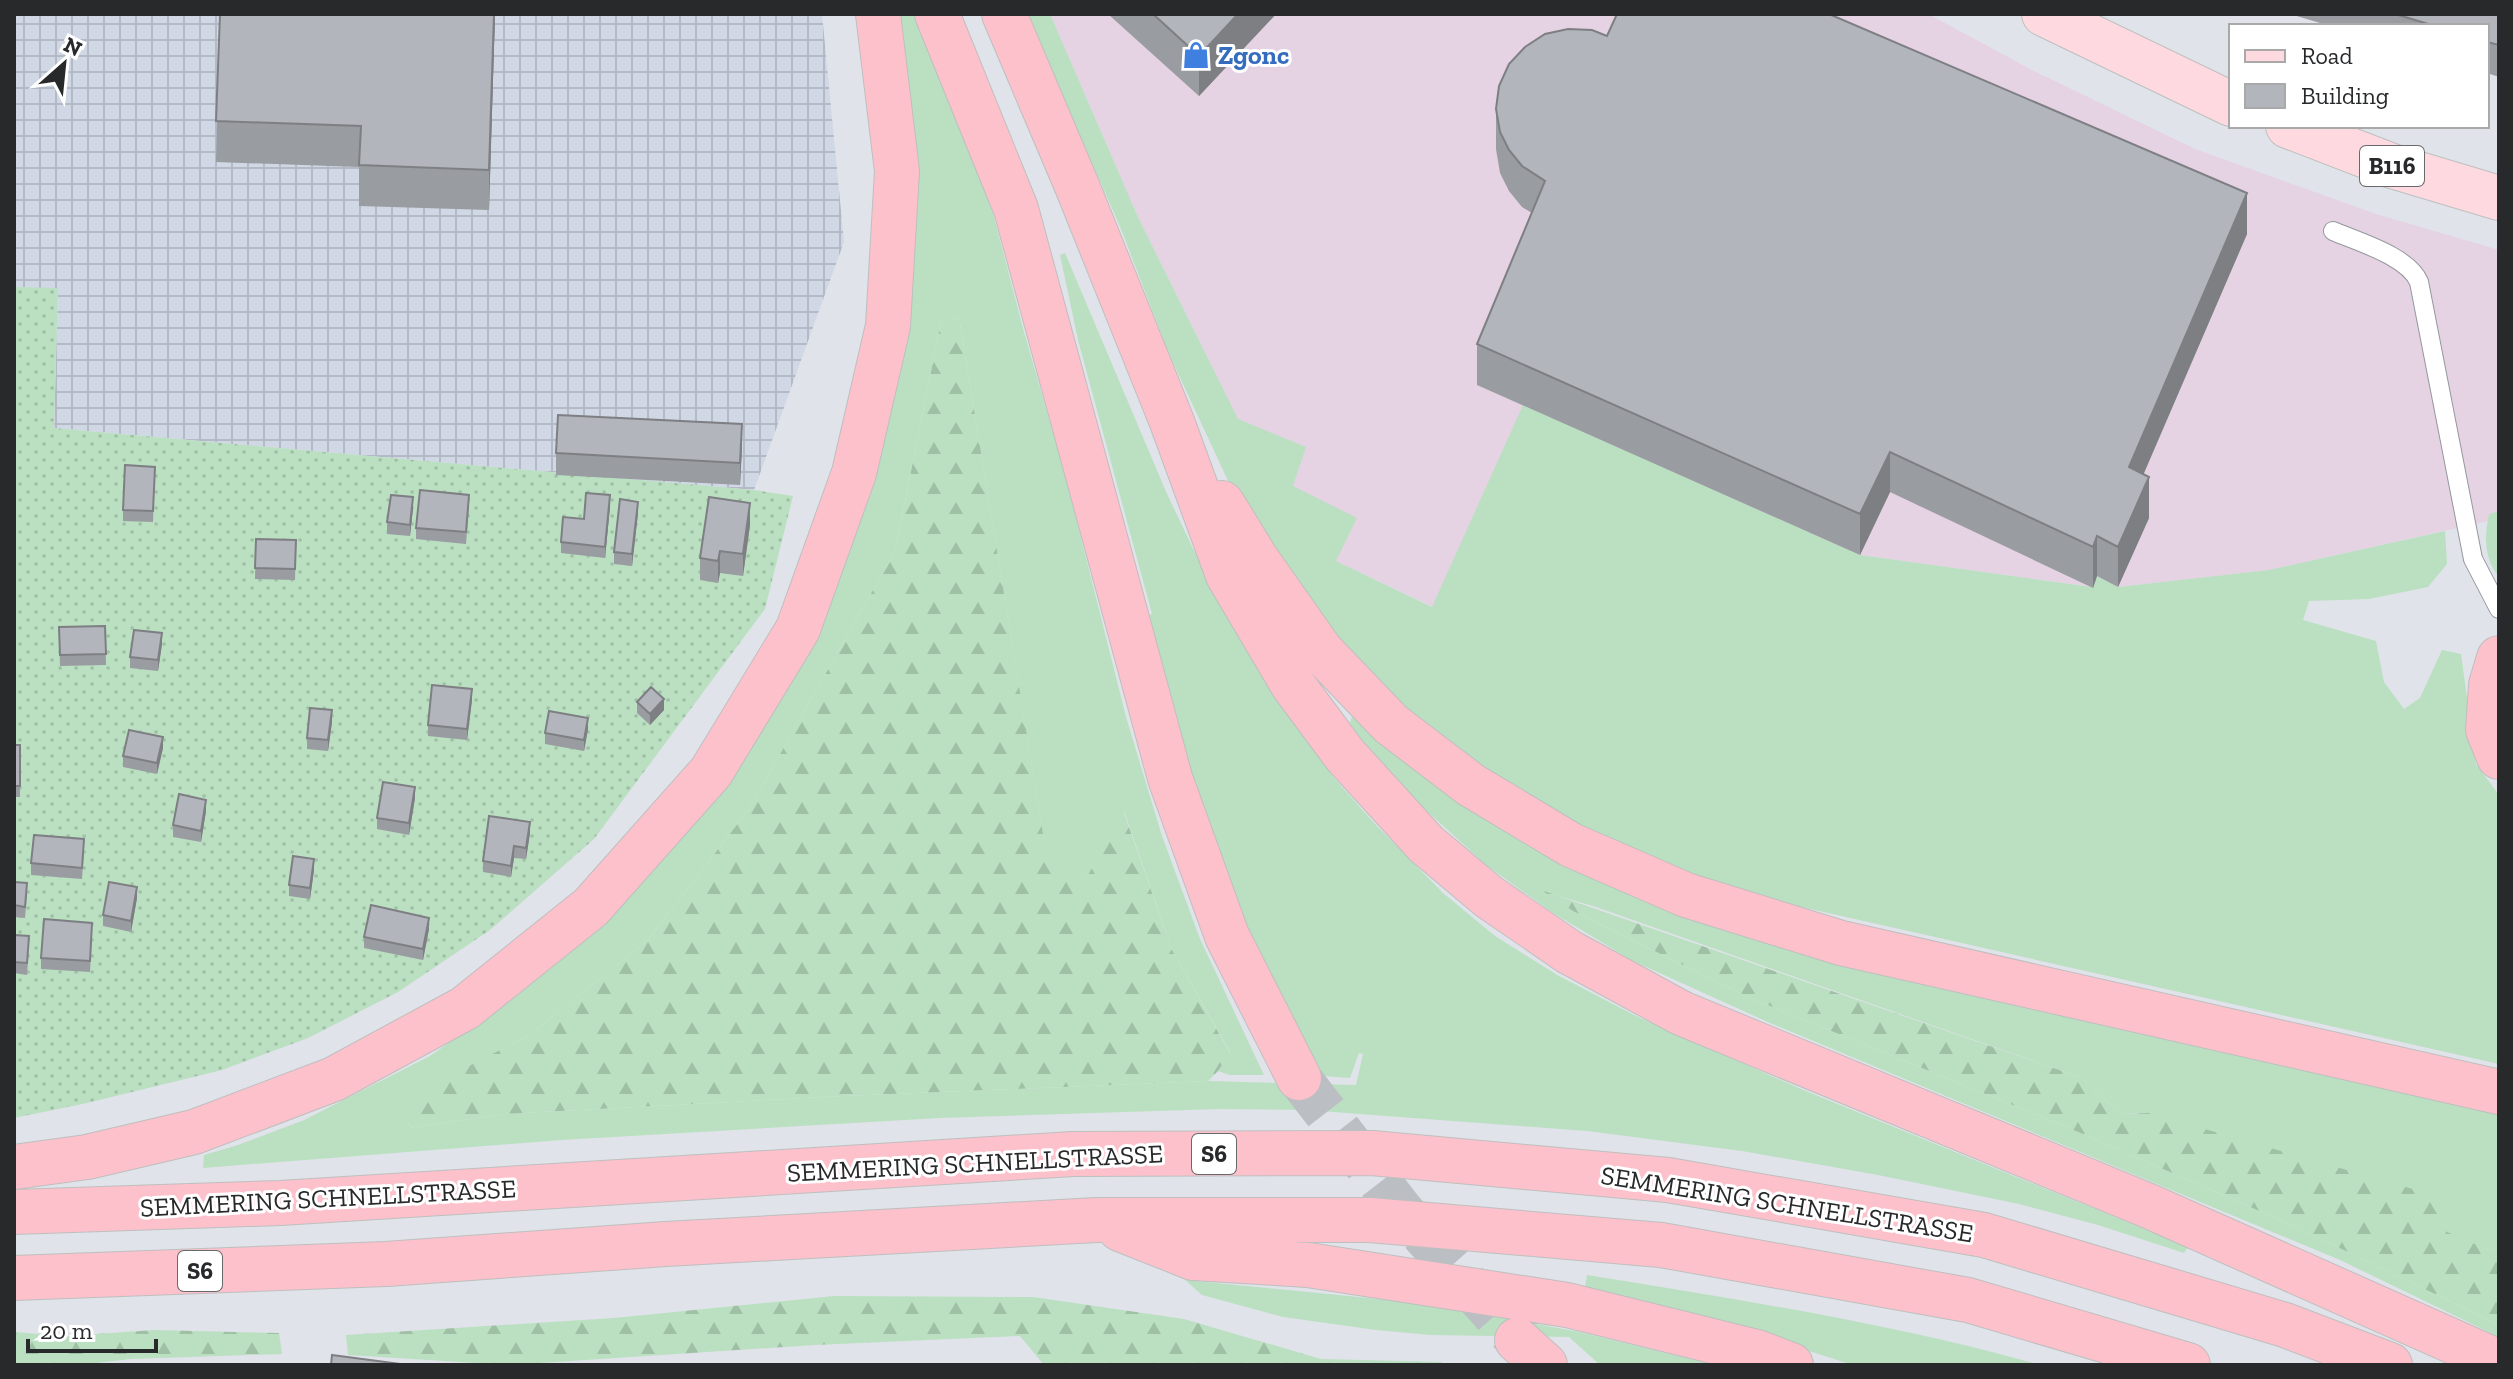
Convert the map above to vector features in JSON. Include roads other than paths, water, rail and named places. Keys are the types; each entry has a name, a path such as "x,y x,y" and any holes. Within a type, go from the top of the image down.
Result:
{"highway":[{"path":"14,1167 87,1157 194,1132 334,1079 465,1008 591,907 711,772 798,629 854,473 888,326 897,171 878,14"},
{"path":"937,14 1016,209 1170,778 1227,936 1299,1078"},
{"path":"1004,14 1172,422 1228,575 1293,685 1345,755 1426,844 1489,897 1569,952 1681,1013 2151,1207 2499,1362"},
{"path":"1172,422 1257,560 1321,651 1391,724 1471,785 1571,845 1686,895 1841,943 2499,1092"},
{"path":"2499,658 2491,685 2488,730 2499,757"},
{"name":"SEMMERING SCHNELLSTRASSE","path":"14,1212 280,1203 1073,1154 1372,1153 1668,1180 1984,1235 2285,1325 2390,1365"},
{"path":"1096,1220 1193,1258 1308,1265 1567,1305 1757,1352 1791,1365"},
{"name":"S6","path":"14,1278 386,1264 666,1244 1096,1220 1370,1220 1661,1245 1968,1300 2188,1365"}],"main road":[{"path":"2044,14 2229,103"},
{"name":"B116","path":"2293,128 2392,166 2499,198"}],"lane":[{"path":"2333,231 2403,262 2414,271 2419,282 2473,559 2499,609"}],"tunnel":[{"path":"1299,1078 1402,1211 1517,1340"}],"place":[{"name":"Zgonc","path":"1196,55"}]}
